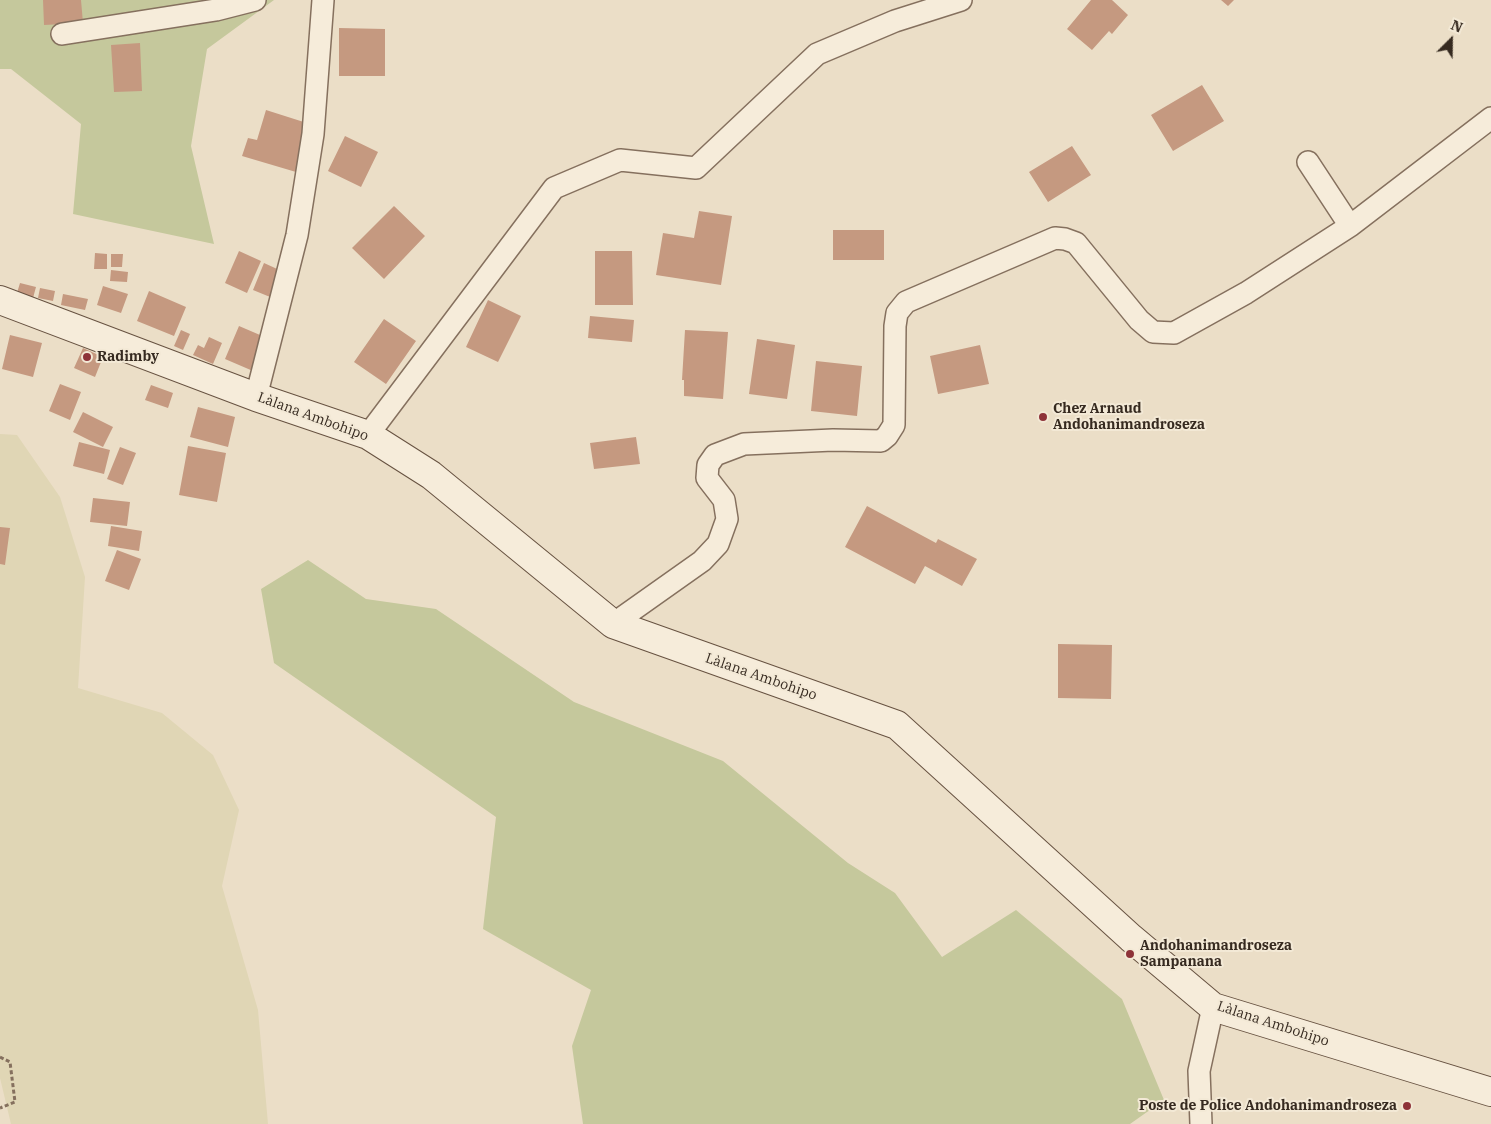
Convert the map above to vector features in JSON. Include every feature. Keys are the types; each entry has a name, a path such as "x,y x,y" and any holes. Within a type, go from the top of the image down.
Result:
{"street":[{"path":"62,34 216,10 255,0"},
{"path":"256,397 297,235 313,134 323,0"},
{"path":"368,435 554,188 620,160 696,168 817,54 895,21 961,0"},
{"path":"613,624 702,561 718,544 727,519 724,500 707,478 708,465 715,455 744,444 833,440 881,441 887,436 894,425 895,326 897,313 906,302 1055,238 1065,239 1076,243 1139,320 1153,332 1174,333 1246,293 1350,226 1491,118"},
{"path":"1308,162 1350,226"},
{"name":"Làlana Ambohipo","path":"0,300 256,397 368,435 431,475 613,624 897,725 1131,938 1213,1007 1491,1092"},
{"path":"1201,1124 1199,1071 1213,1007"}],"path":[{"path":"0,1057 10,1062 15,1102 0,1108"}],"shaded area":[{"path":"0,434 17,435 60,497 85,577 78,688 162,713 213,755 239,810 222,886 258,1010 268,1124 11,1124 0,1078"}],"green space":[{"path":"0,0 274,0 207,49 191,146 214,244 73,214 81,124 11,69 0,69"},
{"path":"308,560 366,599 436,609 574,702 723,761 848,863 895,893 942,957 1016,910 1122,999 1164,1100 1130,1124 583,1124 572,1046 591,990 483,929 496,817 274,663 261,589"}],"building":[{"path":"43,0 81,0 83,23 44,25"},
{"path":"1091,0 1112,0 1128,15 1112,34 1109,31 1092,50 1067,29"},
{"path":"1221,0 1234,0 1228,6"},
{"path":"339,28 385,29 385,76 339,76"},
{"path":"140,43 142,91 114,92 111,45"},
{"path":"1202,85 1224,121 1173,151 1151,115"},
{"path":"266,110 310,124 296,172 242,156 248,138 257,140"},
{"path":"345,136 378,152 361,187 328,171"},
{"path":"1072,146 1091,175 1048,202 1029,172"},
{"path":"394,206 425,236 384,279 352,248"},
{"path":"699,211 732,216 721,285 656,275 663,233 694,238"},
{"path":"833,230 884,230 884,260 833,260"},
{"path":"239,251 261,261 247,293 225,283"},
{"path":"595,251 632,251 633,305 595,305"},
{"path":"95,253 107,254 107,269 94,269"},
{"path":"111,254 123,254 122,267 111,267"},
{"path":"264,263 286,273 275,299 253,290"},
{"path":"111,270 128,272 127,282 110,281"},
{"path":"20,283 36,287 33,298 17,293"},
{"path":"103,286 128,294 121,313 97,305"},
{"path":"40,288 55,291 53,301 38,298"},
{"path":"149,291 186,307 174,336 137,321"},
{"path":"63,294 88,299 85,310 61,305"},
{"path":"488,300 521,316 498,362 466,347"},
{"path":"590,316 634,320 632,342 588,338"},
{"path":"384,319 416,341 386,384 354,362"},
{"path":"239,326 267,338 253,371 225,359"},
{"path":"181,330 190,334 183,350 174,346"},
{"path":"685,330 728,332 723,399 684,396 684,380 682,380"},
{"path":"10,335 42,343 33,377 2,369"},
{"path":"209,337 222,343 213,364 193,355 198,345 204,348"},
{"path":"757,339 795,345 787,399 749,394"},
{"path":"980,345 989,384 938,394 930,356"},
{"path":"83,348 103,357 95,377 74,368"},
{"path":"816,361 862,366 857,416 811,411"},
{"path":"60,384 81,392 70,420 49,411"},
{"path":"151,385 173,393 168,408 145,400"},
{"path":"198,407 235,417 228,447 190,437"},
{"path":"83,412 113,427 103,447 73,432"},
{"path":"636,437 640,464 594,469 590,443"},
{"path":"79,442 110,450 104,474 73,466"},
{"path":"188,446 226,453 217,502 179,495"},
{"path":"120,447 136,453 123,485 107,479"},
{"path":"93,498 130,502 127,526 90,522"},
{"path":"867,506 936,543 938,539 977,559 962,586 925,566 915,584 845,547"},
{"path":"111,526 142,531 139,551 108,546"},
{"path":"0,527 10,528 5,565 0,564"},
{"path":"117,550 141,559 129,590 105,581"},
{"path":"1058,644 1112,645 1111,699 1058,698"}],"place":[{"name":"Radimby","path":"87,357"},
{"name":"Chez Arnaud Andohanimandroseza","path":"1043,417"},
{"name":"Andohanimandroseza Sampanana","path":"1130,954"},
{"name":"Poste de Police Andohanimandroseza","path":"1407,1106"}]}
